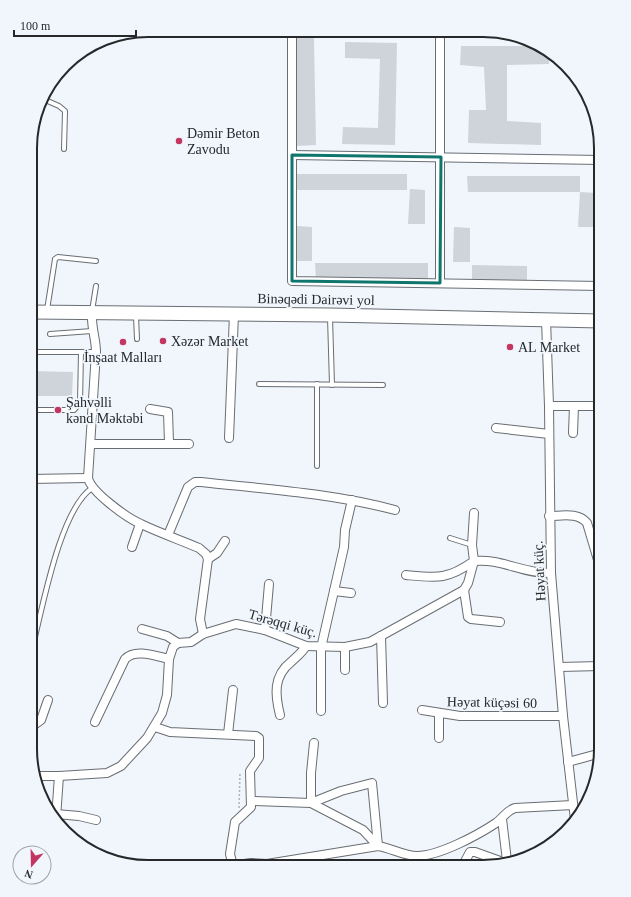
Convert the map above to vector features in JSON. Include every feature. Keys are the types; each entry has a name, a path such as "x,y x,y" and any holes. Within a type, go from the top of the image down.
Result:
{"main road":[{"name":"Binəqədi Dairəvi yol","path":"37,312 330,315 594,321"}],"street":[{"path":"292,37 292,280 594,286"},
{"path":"440,37 440,282"},
{"path":"292,155 594,160"},
{"path":"92,312 92,331 96,352 88,478 92,488 140,524 199,548 206,554 208,559 200,619 203,634"},
{"path":"229,438 234,314"},
{"name":"Həyat küç.","path":"546,319 549,406 549,516 551,573 563,716 574,812"},
{"path":"549,406 594,406"},
{"path":"574,406 574,434"},
{"path":"150,409 168,412 169,443"},
{"path":"496,428 549,434"},
{"path":"90,444 189,444"},
{"path":"37,479 88,478"},
{"path":"168,535 188,487 195,482 298,492 352,500 395,510"},
{"path":"321,711 321,648 344,548 345,530 352,500"},
{"path":"474,513 472,545 474,561 468,583 464,590 468,617 472,619 500,622"},
{"path":"549,516 578,516 583,518 587,523 594,546"},
{"path":"132,547 140,524"},
{"path":"208,559 217,553 225,542"},
{"path":"406,575 442,578 474,561 496,562 536,573 551,573"},
{"path":"265,630 269,584"},
{"name":"Tərəqqi küç.","path":"178,643 191,642 203,634 236,624 265,630 306,646 321,648 345,647 370,642 464,590"},
{"path":"334,591 350,593"},
{"path":"41,776 59,776 112,771 121,766 154,727 165,704 169,659 173,647 178,643 167,636 142,629"},
{"path":"381,636 383,703"},
{"path":"280,715 276,699 277,681 282,670 300,655 306,646"},
{"path":"345,647 345,670"},
{"path":"95,722 125,659 128,656 137,653 169,659"},
{"path":"559,667 594,666"},
{"path":"228,734 233,690"},
{"path":"37,723 41,720 48,700"},
{"name":"Həyat küçəsi 60","path":"422,710 440,714 495,717 563,716"},
{"path":"439,738 440,714"},
{"path":"154,727 170,732 228,734 256,736 259,738 258,758 251,768 250,807 235,822 230,854 232,860"},
{"path":"311,803 311,772 314,743"},
{"path":"568,762 594,755"},
{"path":"56,811 59,776"},
{"path":"251,801 311,803 341,791 372,784 378,846"},
{"path":"311,803 363,830 378,846"},
{"path":"292,860 378,846 390,848 409,855 422,856 470,839 502,819 508,811 515,808 573,805"},
{"path":"60,816 79,816 96,820"},
{"path":"502,819 507,857"},
{"path":"466,860 470,852 475,852 495,859"}],"lane":[{"path":"48,101 59,106 65,111 64,149"},
{"path":"46,312 55,259 58,257 96,261"},
{"path":"92,312 96,286"},
{"path":"136,313 137,339"},
{"path":"330,315 332,385"},
{"path":"50,334 92,331"},
{"path":"37,352 96,352"},
{"path":"37,410 74,410 77,407 80,403 81,352"},
{"path":"259,384 383,385"},
{"path":"317,384 317,466"},
{"path":"37,630 61,538 80,499 92,488"},
{"path":"450,538 472,545"}],"path":[{"path":"240,772 238,805 241,815"}],"highlighted area":[{"path":"292,155 441,157 440,283 292,281"}],"building":[{"path":"296,38 314,38 316,145 297,146"},
{"path":"345,42 397,43 395,145 342,144 343,127 378,128 380,59 345,58"},
{"path":"461,46 527,46 549,59 549,64 507,65 507,121 541,123 541,145 468,143 469,110 486,110 484,67 460,65"},
{"path":"294,174 407,174 407,190 295,190"},
{"path":"467,176 580,176 580,192 468,192"},
{"path":"410,189 425,190 425,224 408,224"},
{"path":"580,192 594,193 594,227 578,227"},
{"path":"297,226 312,227 312,261 296,261"},
{"path":"454,227 470,228 470,262 453,262"},
{"path":"315,263 428,263 428,279 316,279"},
{"path":"472,265 527,266 527,282 472,281"},
{"path":"37,371 73,372 72,396 37,396"}],"place":[{"name":"Dəmir Beton Zavodu","path":"179,141"},
{"name":"Xəzər Market","path":"163,341"},
{"name":"İnşaat Malları","path":"123,342"},
{"name":"AL Market","path":"510,347"},
{"name":"Şahvəlli kənd Məktəbi","path":"58,410"}]}
